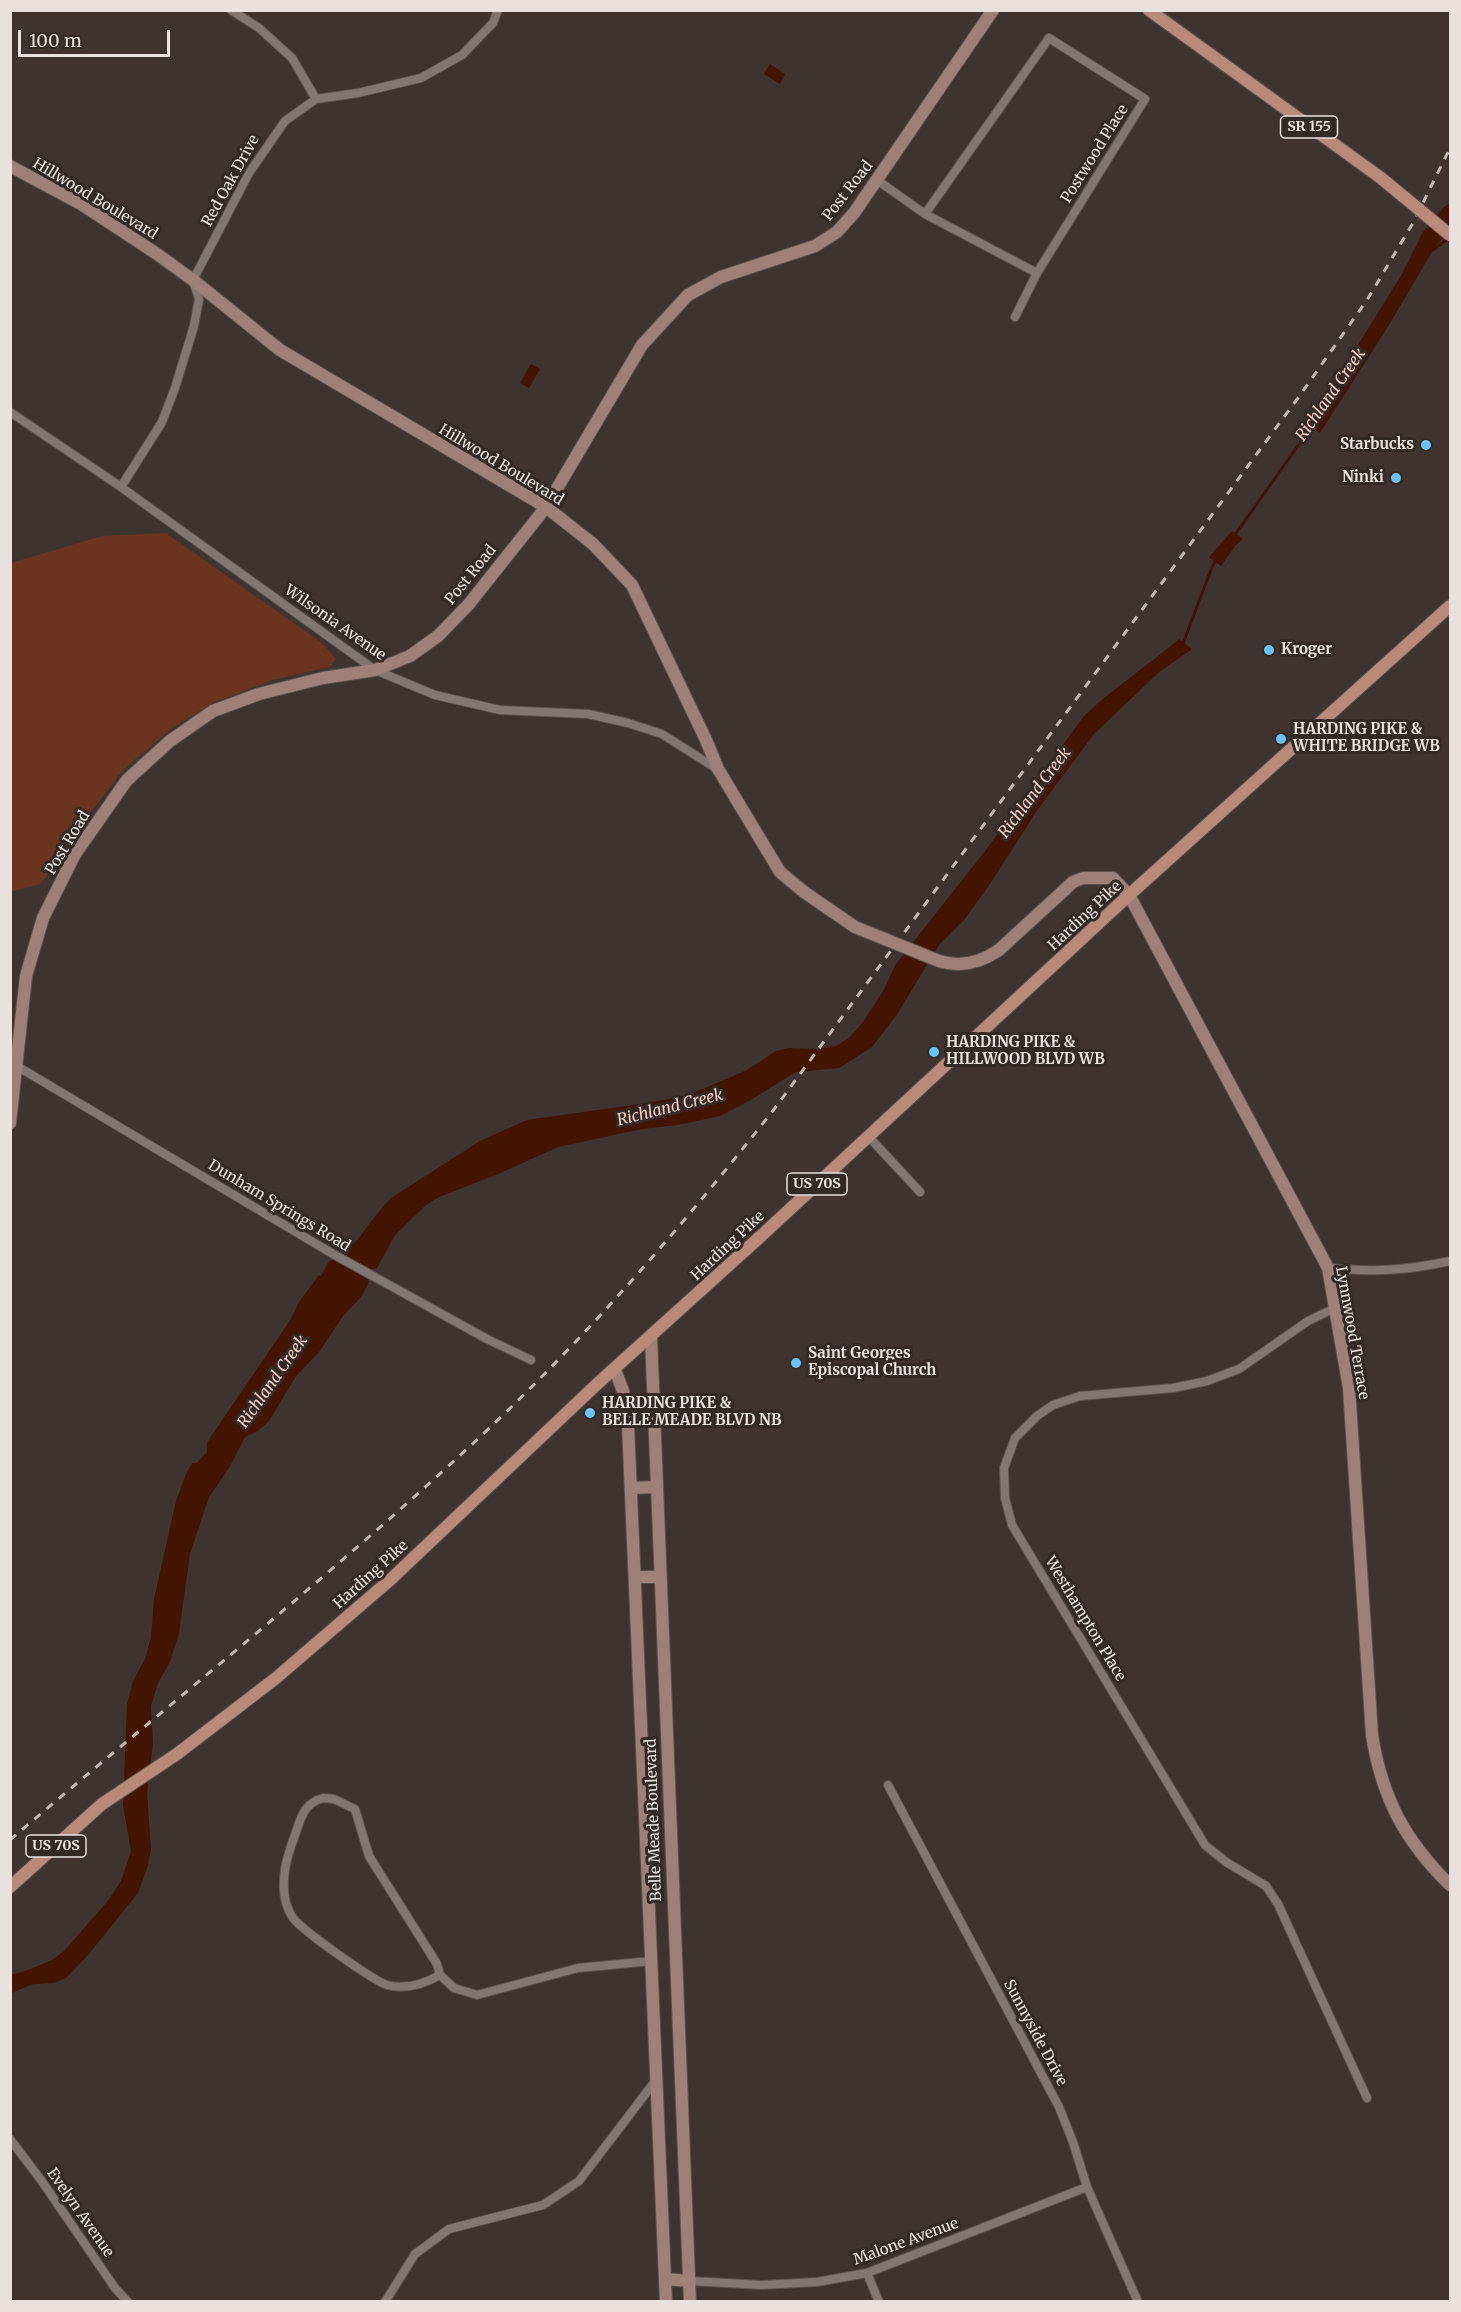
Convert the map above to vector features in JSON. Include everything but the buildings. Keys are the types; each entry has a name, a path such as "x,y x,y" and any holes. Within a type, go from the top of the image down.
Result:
{"main road":[{"name":"SR 155","path":"1149,10 1381,178 1450,235"},
{"name":"Harding Pike","path":"10,1887 102,1804 177,1754 276,1678 390,1580 1129,895 1450,606"}],"street":[{"path":"231,10 259,28 292,58 316,99"},
{"name":"Red Oak Drive","path":"193,280 249,173 269,140 285,121 316,99 358,93 421,78 462,55 493,23 498,10"},
{"name":"Post Road","path":"10,1124 14,1064 26,976 43,918 75,854 127,780 170,741 213,711 259,694 323,678 375,670 410,656 438,636 469,604 546,507 642,345 688,295 721,277 800,253 829,238 854,213 993,10"},
{"name":"Postwood Place","path":"925,214 1049,38 1145,99 1037,273"},
{"name":"Hillwood Boulevard","path":"10,166 81,204 193,280 280,350 546,507 593,544 632,585 718,769 780,872 804,892 855,927 939,961"},
{"path":"877,180 925,214 1037,273 1015,317"},
{"path":"121,487 162,422 175,388 194,326 199,299 193,280"},
{"name":"Wilsonia Avenue","path":"10,412 121,487 375,670 435,694 478,706 500,710 588,714 628,723 662,734 718,769"},
{"name":"Lynnwood Terrace","path":"939,961 964,964 987,957 999,950 1073,882 1083,878 1113,878 1129,895 1328,1268 1349,1388 1371,1728 1377,1768 1406,1832 1429,1864 1450,1885"},
{"name":"Dunham Springs Road","path":"14,1064 333,1254 487,1339 531,1360"},
{"path":"868,1136 920,1192"},
{"path":"1328,1268 1372,1271 1402,1270 1450,1261"},
{"name":"Westhampton Place","path":"1335,1308 1308,1321 1239,1369 1207,1381 1173,1388 1080,1396 1053,1405 1036,1416 1015,1437 1004,1468 1005,1498 1012,1525 1205,1845 1226,1863 1266,1886 1278,1904 1367,2098"},
{"name":"Belle Meade Boulevard","path":"651,1337 690,2301"},
{"name":"Belle Meade Boulevard","path":"615,1370 623,1391 627,1414 642,1708 666,2301"},
{"path":"631,1488 656,1487"},
{"path":"635,1577 659,1577"},
{"path":"642,1708 665,1708"},
{"name":"Sunnyside Drive","path":"888,1785 1059,2108 1074,2142 1088,2187 1138,2301"},
{"path":"440,1974 426,1983 414,1986 386,1984 316,1939 293,1918 284,1890 287,1858 305,1807 312,1801 323,1798 334,1799 356,1809 369,1856 437,1964 440,1974 454,1988 477,1995 578,1968 676,1960"},
{"path":"385,2301 415,2254 449,2229 543,2205 579,2181 657,2078 680,2078"},
{"name":"Evelyn Avenue","path":"10,2139 115,2288 128,2301"},
{"name":"Malone Avenue","path":"690,2281 762,2285 817,2282 867,2273 1088,2187"},
{"path":"867,2273 879,2301"},
{"path":"665,2279 690,2281"}],"shaded area":[{"path":"166,533 322,643 336,659 330,667 272,680 213,703 172,728 124,769 88,816 57,864 40,884 11,890 11,563 102,536"}],"water":[{"path":"770,64 785,74 780,84 764,74"},
{"path":"1450,203 1450,232 1436,245 1389,325 1320,433 1308,425 1402,274 1423,232"},
{"path":"531,364 540,369 529,388 520,383"},
{"path":"1232,531 1243,539 1221,566 1209,557"},
{"path":"1179,639 1192,649 1158,673 1094,734 1038,809 964,920 939,945 896,1016 872,1047 839,1068 796,1072 720,1116 678,1125 642,1129 558,1147 439,1197 426,1205 395,1235 377,1268 370,1270 366,1276 369,1282 361,1297 343,1316 319,1352 296,1376 269,1421 258,1431 245,1437 229,1468 209,1497 190,1554 179,1633 170,1662 158,1683 151,1706 153,1744 147,1793 151,1849 138,1893 88,1955 66,1978 53,1983 22,1985 11,1990 11,1975 52,1960 64,1951 107,1902 121,1881 131,1851 123,1805 127,1704 133,1681 145,1659 151,1637 154,1599 176,1501 192,1463 197,1463 207,1452 210,1438 291,1319 299,1302 319,1275 321,1276 329,1261 337,1259 355,1242 391,1198 480,1141 527,1120 689,1095 747,1070 776,1051 789,1048 819,1049 836,1046 850,1037 863,1022 883,991 896,964 989,846 1084,716"}],"waterway":[{"name":"Richland Creek","path":"1430,252 1449,238"},
{"name":"Richland Creek","path":"1234,536 1312,426"},
{"name":"Richland Creek","path":"1182,646 1216,560"},
{"name":"Richland Creek","path":"10,1992 31,1983"}],"railway":[{"path":"10,1840 299,1597 468,1448 550,1368 666,1241 775,1108 1298,398 1367,300 1413,223 1450,148"}],"place":[{"name":"Starbucks","path":"1426,445"},
{"name":"Ninki","path":"1396,478"},
{"name":"Kroger","path":"1269,650"},
{"name":"HARDING PIKE & WHITE BRIDGE WB","path":"1281,739"},
{"name":"HARDING PIKE & HILLWOOD BLVD WB","path":"934,1052"},
{"name":"Saint Georges Episcopal Church","path":"796,1363"},
{"name":"HARDING PIKE & BELLE MEADE BLVD NB","path":"590,1413"}]}
